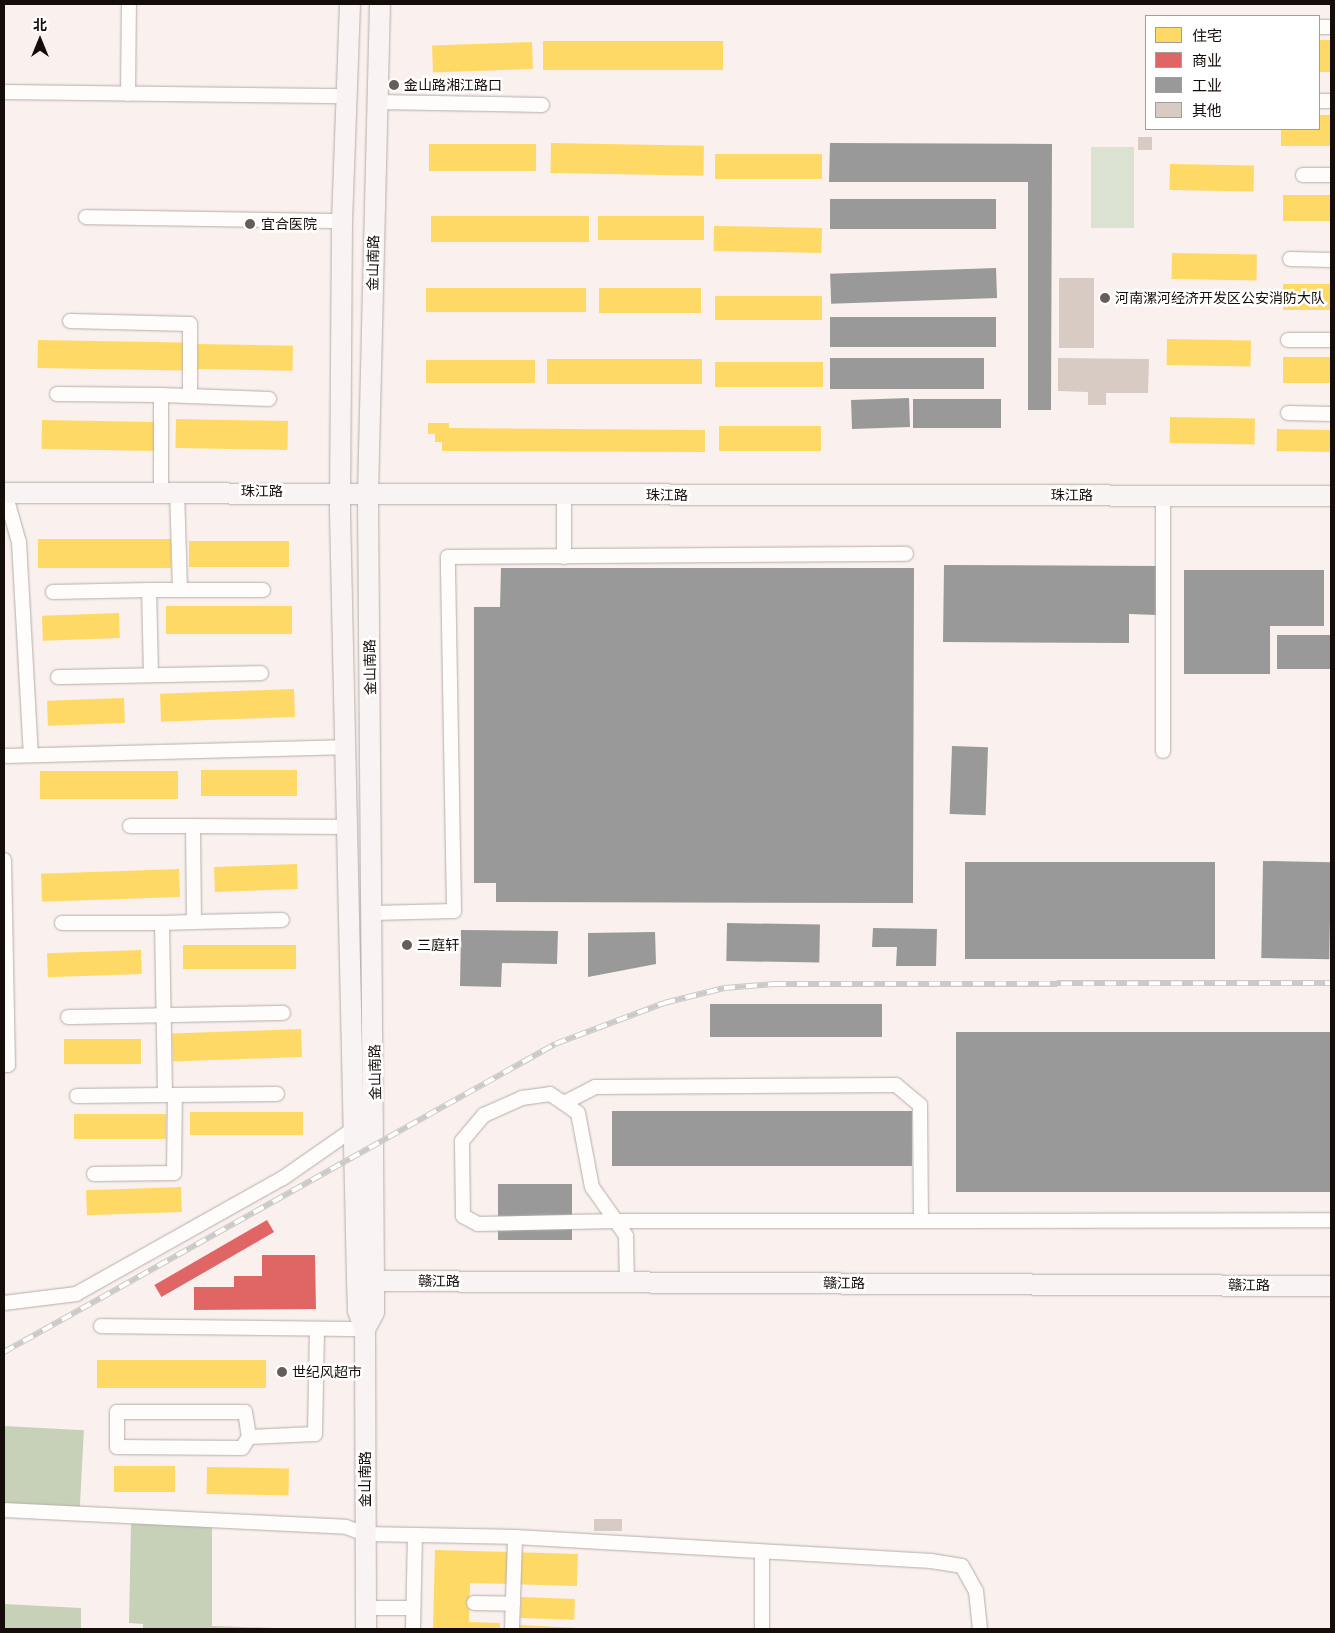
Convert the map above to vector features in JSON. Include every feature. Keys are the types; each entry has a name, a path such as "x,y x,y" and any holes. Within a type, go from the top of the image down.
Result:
{"main road":[{"name":"金山南路","path":"350,4 342,221 340,492 355,1128 366,1281 374,1312 366,1330 366,1629"},
{"name":"金山南路","path":"366,1281 373,912 368,493 380,4"},
{"path":"342,221 374,222"},
{"name":"珠江路","path":"4,493 169,491 564,495 1331,496"},
{"name":"赣江路","path":"366,1281 1331,1286"}],"street":[{"path":"128,94 129,4"},
{"path":"4,92 347,96"},
{"path":"377,102 542,105"},
{"path":"1303,175 1331,175"},
{"path":"86,217 342,221"},
{"path":"1290,259 1331,260"},
{"path":"70,321 190,324 190,396"},
{"path":"1288,340 1331,340"},
{"path":"56,394 269,399"},
{"path":"161,395 180,590"},
{"path":"1288,413 1331,414"},
{"path":"4,493 19,542 31,754"},
{"path":"564,495 564,557"},
{"path":"1162,496 1162,751"},
{"path":"373,912 454,912 448,557 906,554"},
{"path":"149,590 151,676"},
{"path":"53,592 263,590"},
{"path":"58,677 261,673"},
{"path":"4,756 345,747"},
{"path":"130,826 348,827"},
{"path":"193,826 194,922"},
{"path":"4,860 8,1065 4,1065"},
{"path":"62,923 282,920"},
{"path":"94,1174 174,1173 163,1015 162,923"},
{"path":"68,1017 283,1013"},
{"path":"564,1104 595,1087 896,1085 920,1105 921,1221"},
{"path":"77,1096 277,1094"},
{"path":"627,1282 626,1236 616,1221 592,1187 578,1113 550,1094 522,1098 484,1115 462,1141 463,1216 478,1224 616,1221 1331,1220"},
{"path":"4,1303 76,1294 283,1178 355,1128"},
{"path":"101,1326 366,1330"},
{"path":"249,1437 315,1434 317,1329"},
{"path":"117,1412 245,1412 249,1437 242,1448 117,1447 117,1412"},
{"path":"4,1510 346,1527 365,1534 515,1537 962,1566 976,1591 980,1629"},
{"path":"413,1629 415,1535"},
{"path":"512,1629 515,1537"},
{"path":"762,1552 762,1629"},
{"path":"474,1603 513,1604"},
{"path":"366,1608 413,1608"}],"green space":[{"path":"1091,147 1134,147 1134,228 1091,228"},
{"path":"4,1426 84,1430 80,1511 4,1507"},
{"path":"131,1522 212,1526 212,1626 307,1629 143,1629 143,1624 129,1623"},
{"path":"4,1604 81,1608 81,1629 4,1629"}],"building: 住宅":[{"path":"1320,40 1331,40 1331,72 1320,72"},
{"path":"543,41 723,41 723,70 543,70"},
{"path":"532,42 533,69 433,72 432,45"},
{"path":"1320,115 1331,115 1331,146 1281,146 1281,130 1320,130"},
{"path":"551,143 704,146 703,176 550,173"},
{"path":"429,144 536,144 536,171 429,171"},
{"path":"715,154 822,154 822,179 715,179"},
{"path":"1170,164 1254,165 1254,191 1170,190"},
{"path":"1283,195 1331,195 1331,221 1283,221"},
{"path":"431,216 589,216 589,242 431,242"},
{"path":"598,216 704,216 704,240 598,240"},
{"path":"714,226 822,228 822,253 714,251"},
{"path":"1172,253 1257,254 1257,280 1172,279"},
{"path":"1283,284 1331,284 1331,310 1283,310"},
{"path":"426,288 586,288 586,312 426,312"},
{"path":"599,288 701,288 701,313 599,313"},
{"path":"715,296 822,296 822,320 715,320"},
{"path":"1167,339 1251,340 1251,366 1167,365"},
{"path":"38,340 183,343 182,371 38,368"},
{"path":"198,344 293,346 293,371 198,369"},
{"path":"1283,357 1331,357 1331,383 1283,383"},
{"path":"547,359 702,359 702,384 547,384"},
{"path":"426,360 535,360 535,383 426,383"},
{"path":"715,362 823,362 823,387 715,387"},
{"path":"1170,417 1255,418 1255,444 1170,443"},
{"path":"176,419 288,421 287,450 175,448"},
{"path":"42,420 155,422 154,451 41,449"},
{"path":"428,423 449,423 449,428 705,430 705,452 442,451 442,442 435,442 435,434 428,434"},
{"path":"719,426 821,426 821,451 719,451"},
{"path":"1277,429 1331,430 1331,452 1277,451"},
{"path":"38,539 171,539 171,568 38,568"},
{"path":"189,541 289,541 289,567 189,567"},
{"path":"166,606 292,606 292,634 166,634"},
{"path":"119,613 120,638 43,641 42,616"},
{"path":"294,689 295,717 161,722 160,694"},
{"path":"124,698 125,723 48,726 47,701"},
{"path":"201,770 297,770 297,796 201,796"},
{"path":"40,771 178,771 178,799 40,799"},
{"path":"297,864 298,889 215,892 214,867"},
{"path":"179,869 180,897 42,902 41,874"},
{"path":"183,945 296,945 296,969 183,969"},
{"path":"141,950 142,974 48,977 47,953"},
{"path":"301,1029 302,1057 173,1061 172,1034"},
{"path":"64,1039 141,1039 141,1064 64,1064"},
{"path":"190,1112 303,1112 303,1135 190,1135"},
{"path":"74,1114 166,1114 166,1139 74,1139"},
{"path":"181,1187 182,1212 87,1215 86,1190"},
{"path":"97,1360 266,1360 266,1388 97,1388"},
{"path":"114,1466 175,1466 175,1492 114,1492"},
{"path":"207,1467 289,1468 289,1495 207,1494"},
{"path":"435,1550 578,1554 577,1586 470,1583 469,1622 500,1623 500,1629 433,1629"},
{"path":"521,1597 575,1599 574,1620 520,1618"},
{"path":"518,1625 579,1628 579,1629 518,1629"}],"building: 商业":[{"path":"267,1220 274,1232 161,1297 154,1285"},
{"path":"262,1255 315,1255 316,1309 194,1310 194,1287 234,1287 234,1276 262,1276"}],"building: 工业":[{"path":"830,143 1052,144 1051,410 1028,410 1028,182 829,182"},
{"path":"830,199 996,199 996,229 830,229"},
{"path":"996,268 997,298 831,304 830,274"},
{"path":"830,317 996,317 996,347 830,347"},
{"path":"830,358 984,358 984,389 830,389"},
{"path":"909,398 910,427 852,429 851,400"},
{"path":"913,399 1001,399 1001,428 913,428"},
{"path":"944,565 1157,566 1157,615 1129,614 1129,643 943,642"},
{"path":"501,568 914,568 913,903 496,902 496,883 474,883 474,607 500,607"},
{"path":"1184,570 1324,570 1324,626 1270,626 1270,674 1184,674"},
{"path":"1277,635 1331,635 1331,669 1277,669"},
{"path":"952,746 988,747 986,815 950,814"},
{"path":"1263,861 1331,862 1329,959 1261,958"},
{"path":"965,862 1215,862 1215,959 965,959"},
{"path":"727,923 820,925 819,963 726,961"},
{"path":"873,928 937,929 936,966 896,966 897,947 872,947"},
{"path":"461,930 558,931 557,964 502,963 501,987 460,986"},
{"path":"655,932 656,964 588,977 588,933"},
{"path":"710,1004 882,1004 882,1037 710,1037"},
{"path":"956,1032 1331,1032 1331,1192 956,1192"},
{"path":"612,1111 912,1111 912,1166 612,1166"},
{"path":"498,1184 572,1184 572,1240 498,1240"}],"building: 其他":[{"path":"1138,137 1152,137 1152,150 1138,150"},
{"path":"1059,278 1094,278 1094,348 1059,348"},
{"path":"1058,358 1149,359 1148,393 1106,393 1106,405 1088,405 1088,392 1058,391"},
{"path":"594,1519 622,1519 622,1531 594,1531"}],"railway":[{"path":"4,1352 555,1044 664,1003 724,988 775,984 1331,983"}],"place":[{"name":"金山路湘江路口","path":"394,85"},
{"name":"宜合医院","path":"250,224"},
{"name":"河南漯河经济开发区公安消防大队","path":"1105,298"},
{"name":"三庭轩","path":"407,945"},
{"name":"世纪风超市","path":"282,1372"}]}
